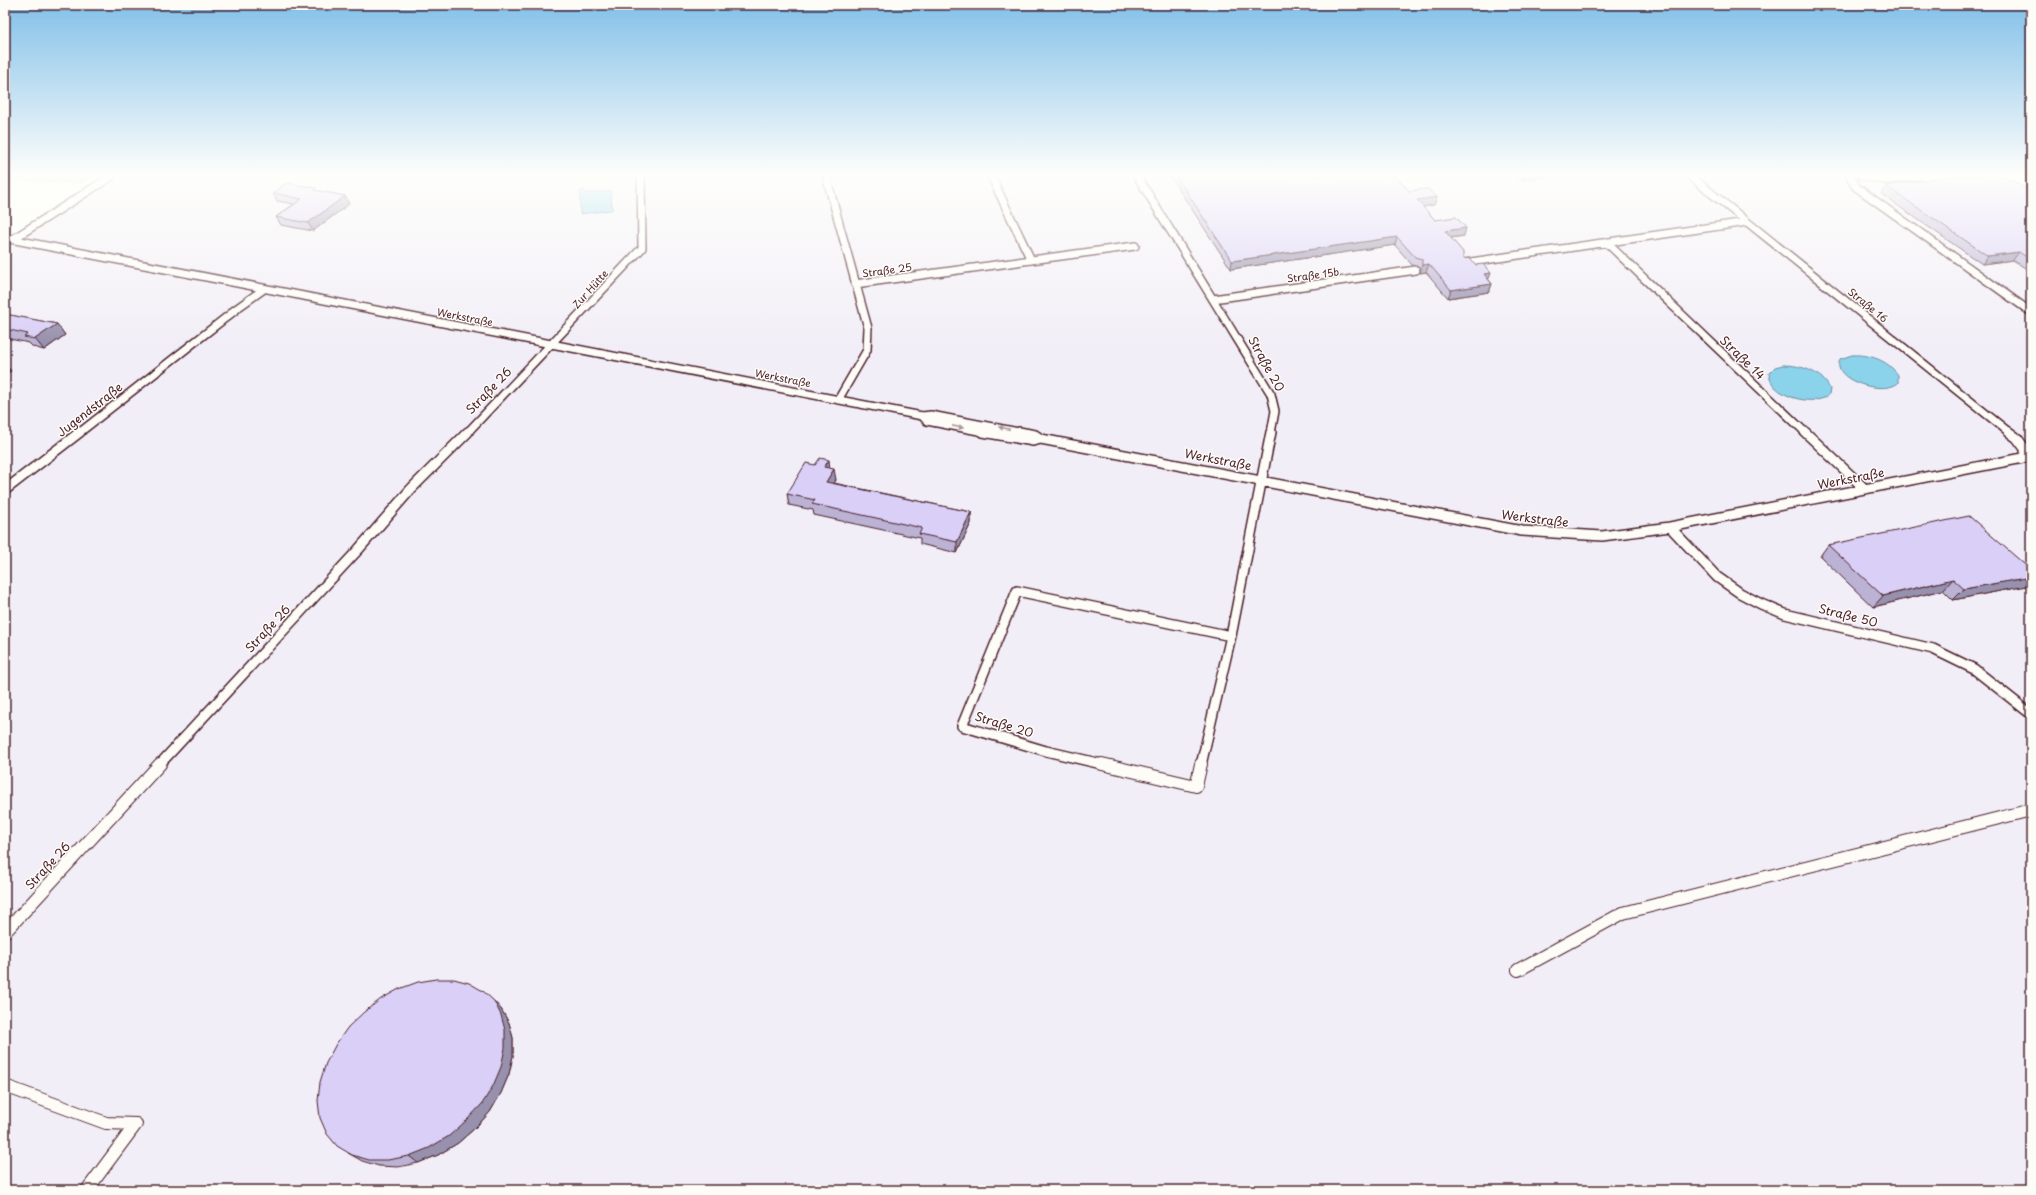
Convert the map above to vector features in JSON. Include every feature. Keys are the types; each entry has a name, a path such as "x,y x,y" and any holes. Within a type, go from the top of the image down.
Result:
{"street":[{"path":"13,239 24,232"},
{"name":"Zur Hütte","path":"553,345 642,248 642,232"},
{"path":"838,400 867,350 868,328 841,232"},
{"path":"1018,232 1031,260"},
{"name":"Straße 20","path":"1171,232 1271,394 1275,411 1231,636 1196,786 1046,751 962,726 1017,591 1231,636"},
{"path":"1464,263 1678,232"},
{"name":"Straße 16","path":"1759,232 2017,438 2023,444 2025,454"},
{"path":"1919,232 2031,312"},
{"name":"Werkstraße","path":"5,238 922,416 927,421 1033,441 1042,439 1529,532 1602,536 1670,527 1964,469 2017,460 2025,454"},
{"name":"Straße 14","path":"1606,242 1865,489"},
{"name":"Straße 25","path":"855,284 1134,246"},
{"name":"Straße 15b","path":"1213,299 1416,270"},
{"name":"Jugendstraße","path":"5,490 51,456 264,289"},
{"name":"Straße 26","path":"5,932 332,579 411,489 553,345"},
{"name":"Straße 50","path":"1670,527 1717,577 1761,604 1785,614 1933,650 1960,661 1974,669 2031,714"},
{"path":"1518,970 1622,913 2031,810"},
{"path":"5,1086 106,1123 136,1124 87,1190"}],"shaded area":[{"path":"33,232 2031,232 2031,1190 5,1190 5,234 25,237"}],"water":[{"path":"1852,355 1871,357 1889,365 1898,375 1898,383 1891,387 1881,388 1870,387 1850,379 1839,367 1840,359"},
{"path":"1783,365 1797,366 1817,374 1830,389 1829,395 1822,399 1803,400 1793,398 1776,388 1771,381 1769,373 1775,367"}],"building":[{"path":"1213,232 1446,232 1463,252 1463,258 1471,259 1476,265 1483,264 1491,273 1484,274 1492,284 1451,290 1429,264 1422,265 1422,259 1415,257 1397,237 1232,261"},
{"path":"1953,232 2031,232 2031,260 2019,252 1988,256"},
{"path":"5,314 57,324 35,339 24,337 28,334 5,329"},
{"path":"820,458 829,460 824,467 834,469 826,482 971,512 957,542 919,534 922,528 812,504 815,500 787,494 806,463 815,465"},
{"path":"1969,516 2031,570 2031,577 1964,589 1953,579 1883,596 1828,545"},
{"path":"436,979 454,979 469,983 483,991 494,1001 501,1015 505,1030 505,1048 501,1067 493,1086 482,1104 466,1121 449,1136 429,1148 409,1156 388,1160 369,1160 352,1155 337,1146 327,1134 320,1118 318,1101 320,1082 326,1063 336,1044 348,1027 381,999 399,989 418,982"}]}
